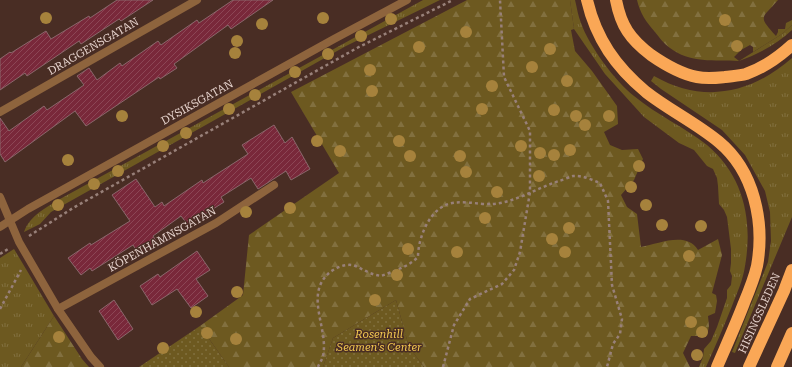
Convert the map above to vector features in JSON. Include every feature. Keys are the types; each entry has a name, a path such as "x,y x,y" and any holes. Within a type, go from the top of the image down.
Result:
{"highway":[{"path":"587,0 593,24 599,37 620,67 647,93 719,142 735,158 747,178 755,199 759,220 759,248 757,266 750,288 717,367"},
{"path":"616,0 618,11 626,30 639,46 659,61 696,77 710,79 745,74 766,64 792,45"},
{"name":"HISINGSLEDEN","path":"749,367 792,270"},
{"path":"777,367 792,333"}],"street":[{"name":"DRAGGENSGATAN","path":"0,112 197,0"},
{"name":"DYSIKSGATAN","path":"0,227 28,209 407,0"},
{"name":"KÖPENHAMNSGATAN","path":"58,309 216,223 274,185"},
{"path":"0,196 19,242 58,309 91,357 100,367"}],"path":[{"path":"0,254 73,208 357,48 453,0"},
{"path":"444,367 454,325 470,299 502,284 514,270 520,252 530,192 530,131 504,77 500,0"},
{"path":"318,367 323,356 323,335 318,307 318,295 325,277 333,270 342,266 352,265 381,276 398,270 418,257 418,246 425,229 431,218 442,207 452,202 493,204 508,201 574,176 584,177 600,183 608,201 609,249 612,285 622,319 620,334 614,344 606,367"},
{"path":"8,249 14,252"},
{"path":"0,309 23,265"}],"green space":[{"path":"423,0 440,0 346,46 51,212 40,224 24,232 34,216 60,199"},
{"path":"467,0 570,0 574,29 571,30 575,51 592,71 617,106 618,124 604,132 610,145 622,150 638,149 643,159 634,180 621,195 627,207 637,214 641,247 672,240 679,240 687,241 693,244 698,250 718,239 722,255 712,293 716,295 717,301 715,313 708,316 709,326 707,336 691,336 683,353 690,367 424,367 409,347 396,300 333,338 323,367 229,367 200,326 243,295 249,235 339,173 291,92"},
{"path":"570,0 575,0 580,20 590,42 603,62 619,82 643,103 689,132 720,157 730,171 743,200 748,232 743,276 723,329 706,367 699,367 704,349 711,341 717,327 727,298 727,290 731,285 732,276 730,271 731,249 727,217 719,204 717,178 713,169 707,166 694,150 679,143 644,117 605,74 574,29"},
{"path":"637,0 778,0 765,14 764,20 766,24 776,36 778,29 785,29 786,23 792,20 792,25 782,34 753,52 753,47 750,45 741,50 734,57 739,61 703,60 677,53 668,46 649,25"},
{"path":"792,25 792,30 774,44 761,52 739,61 782,34"},
{"path":"792,58 792,217 735,353 732,352 768,262 771,241 770,212 765,191 745,155 722,130 651,81 654,76 672,85 690,90 708,92 726,91 743,87 760,80"},
{"path":"14,249 54,316 21,367 0,367 0,258"},
{"name":"Rosenhill Seamen's Center","path":"396,300 409,347 424,367 323,367 333,338"},
{"path":"54,316 82,359 89,367 21,367"},
{"path":"200,326 229,367 139,367"}],"building":[{"path":"117,0 153,0 121,21 119,19 81,44 79,41 27,76 25,73 0,90 0,59 46,31 51,39 89,16 90,18"},
{"path":"233,0 273,0 231,29 228,25 174,64 177,68 160,79 159,77 86,126 75,111 5,162 0,154 0,118 9,131 44,106 47,110 84,85 77,76 89,68 97,80 120,63 122,66 158,41 161,45 197,20 199,23"},
{"path":"274,125 285,143 292,137 310,169 291,180 286,171 258,189 251,178 221,197 224,202 188,225 181,216 153,236 158,244 140,256 133,245 92,271 90,268 81,275 68,258 90,243 91,245 130,221 112,195 136,179 155,207 162,202 164,206 202,180 203,183 248,154 242,145"},
{"path":"197,251 210,270 196,279 208,296 191,308 177,289 152,305 140,286 158,274 160,277"},
{"path":"114,300 133,329 118,340 99,311"}]}
